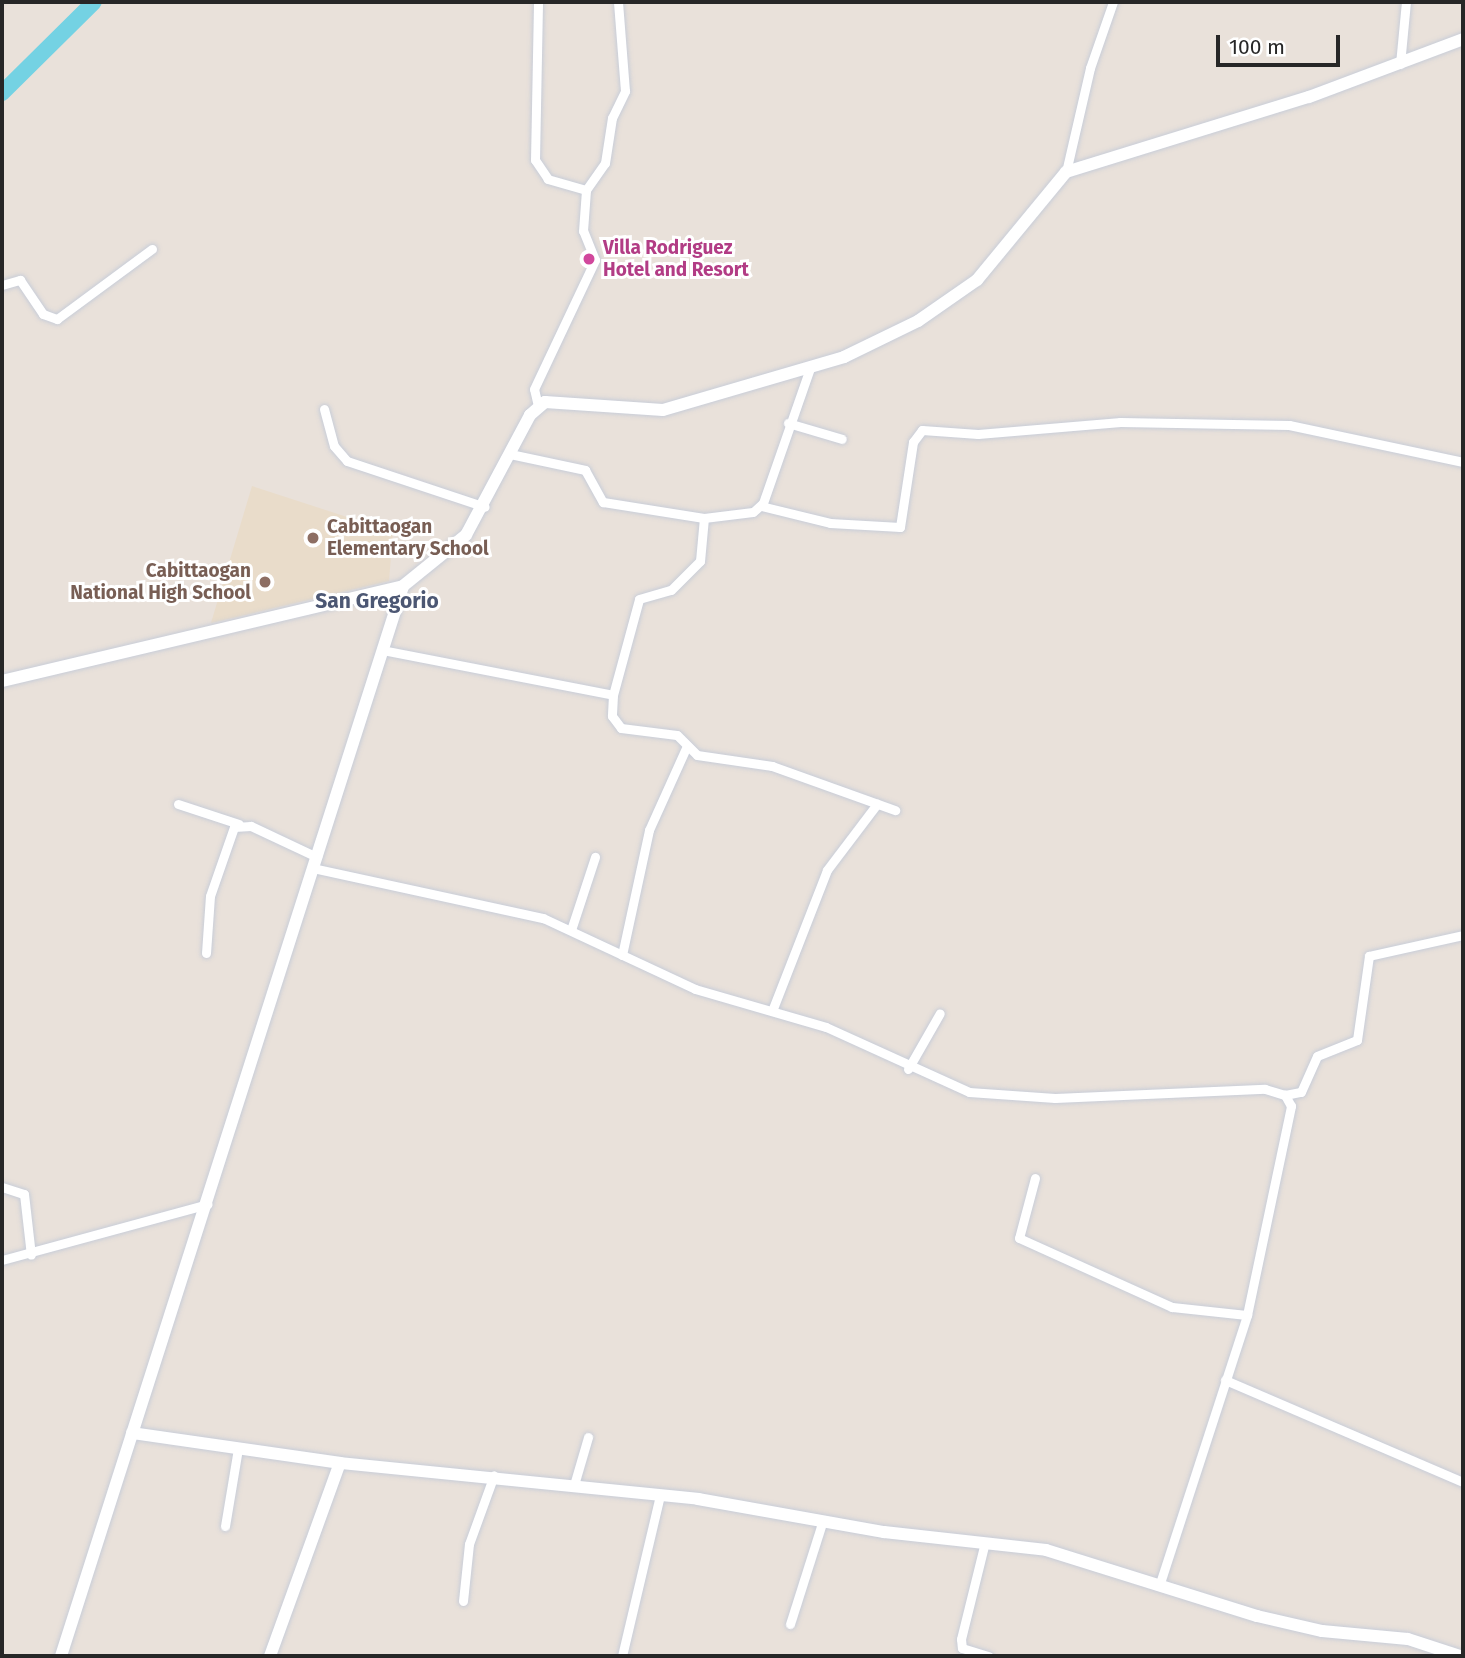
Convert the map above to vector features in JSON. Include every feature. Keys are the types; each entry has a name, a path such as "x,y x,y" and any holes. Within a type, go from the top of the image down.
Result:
{"street":[{"path":"538,2 535,160 548,178 586,190"},
{"path":"538,406 534,389 595,260 583,231 586,190 605,163 612,118 625,91 618,2"},
{"path":"2,681 402,586 458,544 485,507 510,454 538,406 550,401 614,411 663,410 810,368 877,342 969,288 1066,172 1090,68 1113,2"},
{"path":"1400,64 1406,2"},
{"path":"1066,172 1400,64 1463,39"},
{"path":"2,285 20,279 43,314 57,319 152,249"},
{"path":"761,506 788,423 810,368"},
{"path":"324,409 334,446 347,461 485,507"},
{"path":"510,454 585,470 603,502 704,518 761,506 830,523 900,527 913,443 922,430 978,434 1120,422 1289,425 1463,462"},
{"path":"788,423 842,439"},
{"path":"704,518 700,561 671,590 639,599 613,695 617,726 677,736 686,748 772,766 895,810"},
{"path":"61,1656 132,1433 210,1204 402,586"},
{"path":"382,650 613,695"},
{"path":"622,955 649,830 686,748"},
{"path":"178,804 239,824 315,863 522,912 571,930 712,996 826,1027 908,1069 969,1093 1017,1098 1265,1089 1285,1095 1301,1092 1317,1056 1357,1040 1369,956 1463,935"},
{"path":"772,1011 827,870 877,804"},
{"path":"206,953 210,896 228,833 239,824"},
{"path":"571,930 595,857"},
{"path":"908,1069 940,1013"},
{"path":"1160,1583 1247,1315 1291,1106 1285,1095"},
{"path":"1035,1178 1019,1238 1172,1307 1247,1315"},
{"path":"2,1187 24,1194 31,1255"},
{"path":"2,1260 31,1255 210,1204"},
{"path":"1225,1380 1463,1482"},
{"path":"132,1433 340,1463 494,1475 660,1495 822,1523 1070,1555 1257,1616 1322,1631 1401,1638 1460,1656"},
{"path":"574,1485 588,1437"},
{"path":"225,1526 238,1448"},
{"path":"270,1656 340,1463"},
{"path":"463,1601 469,1544 494,1475"},
{"path":"622,1656 660,1495"},
{"path":"790,1624 822,1523"},
{"path":"985,1542 961,1639 962,1648 989,1656"}],"shaded area":[{"name":"Cabittaogan Elementary School","path":"252,486 393,532 389,581 211,623"}],"waterway":[{"path":"2,93 94,2"}],"place":[{"name":"Villa Rodriguez Hotel and Resort","path":"589,259"},
{"name":"Cabittaogan Elementary School","path":"313,538"},
{"name":"Cabittaogan National High School","path":"265,582"}],"district":[{"name":"San Gregorio","path":"377,601"}]}
